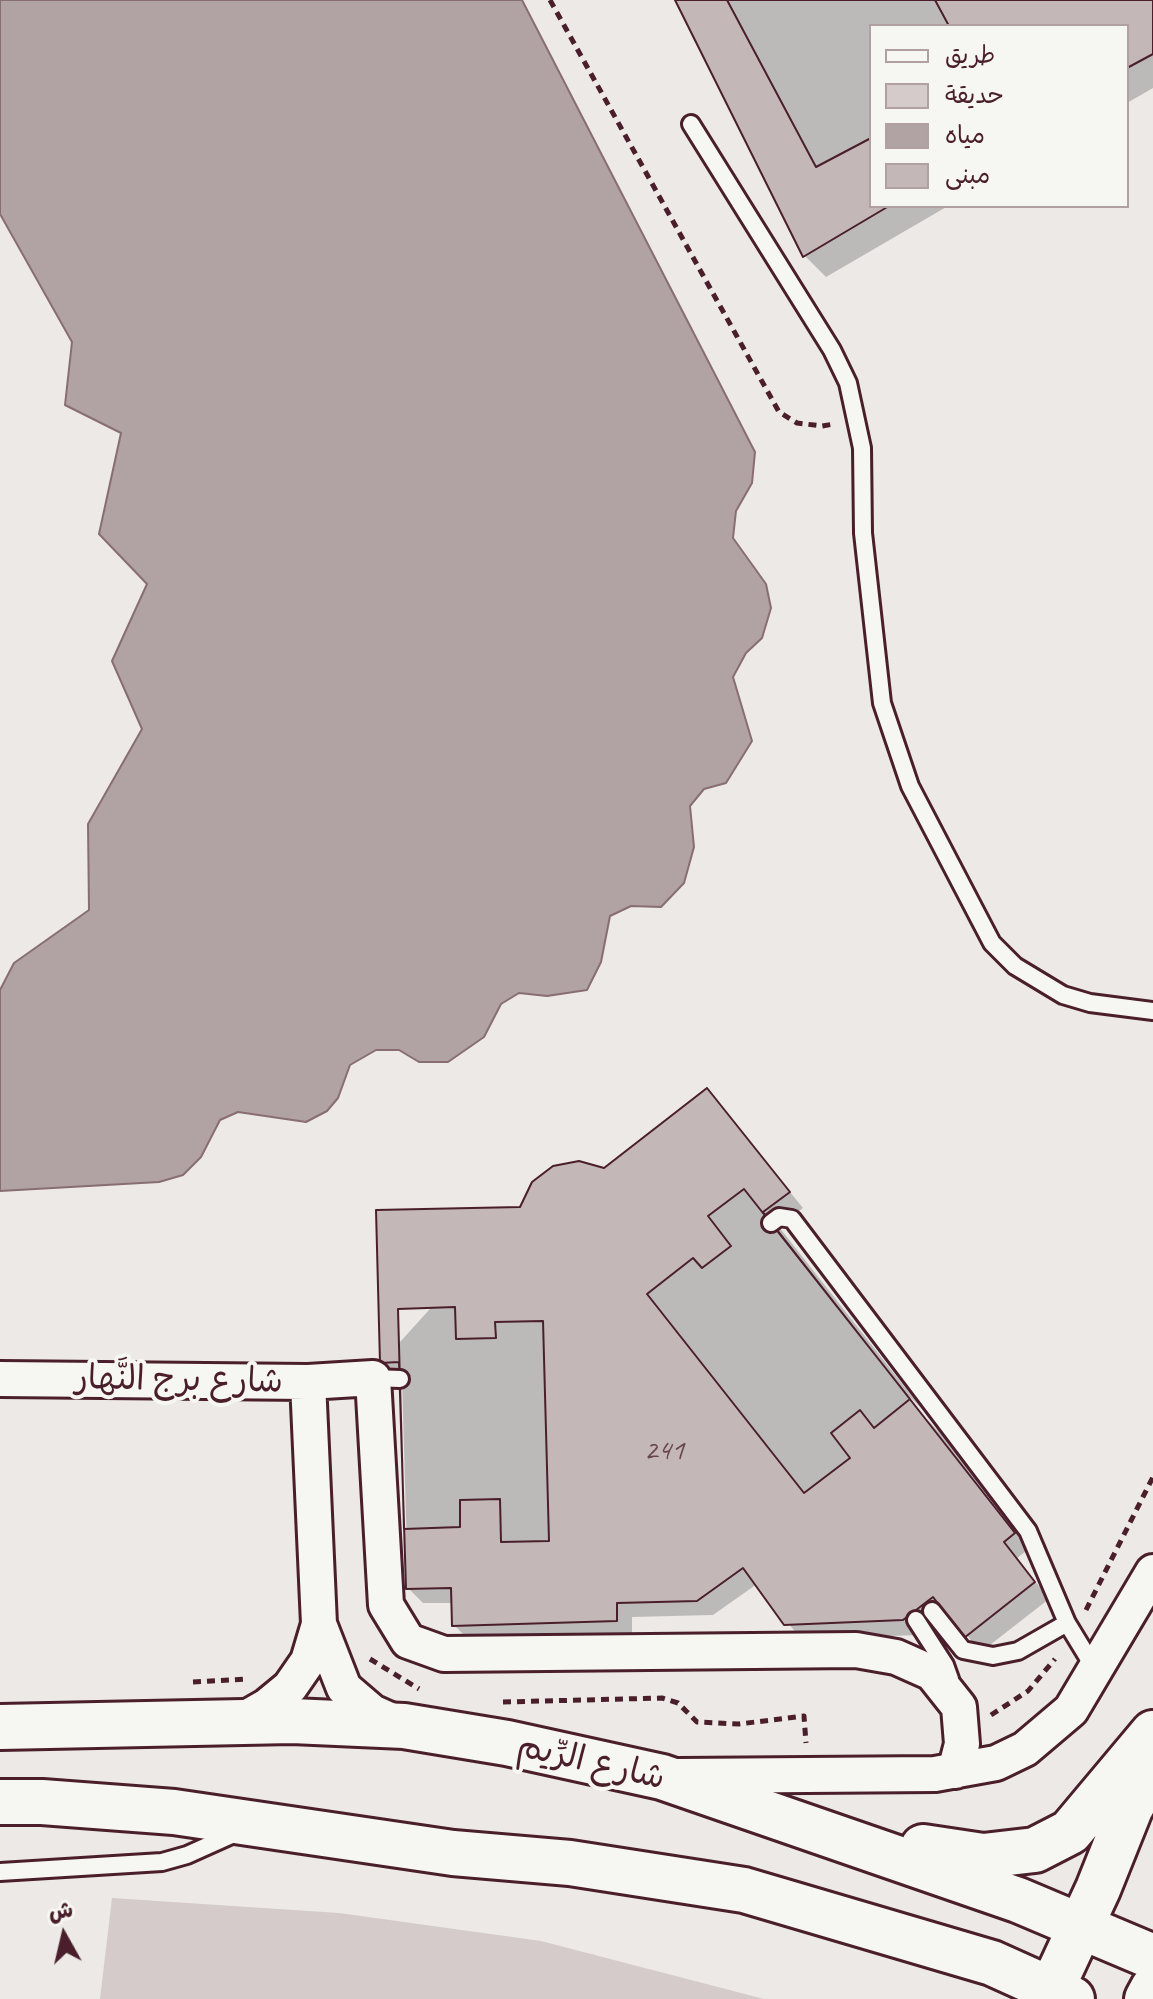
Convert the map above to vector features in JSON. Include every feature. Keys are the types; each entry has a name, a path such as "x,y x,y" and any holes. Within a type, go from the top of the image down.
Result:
{"main road":[{"name":"شارع الرِّيم","path":"0,1727 239,1722 404,1726 507,1743 662,1777 1081,1925 1153,1957"},
{"path":"824,1833 983,1856 1035,1850 1070,1832 1153,1733"},
{"path":"0,1802 42,1802 174,1812 453,1853 570,1863 744,1890 992,1963 1056,1996 1081,1925 1130,1809 1153,1767"},
{"path":"1147,1999 1153,1988"}],"street":[{"name":"شارع برج النَّهار","path":"0,1379 308,1382 319,1624 344,1688 372,1712 404,1726"},
{"path":"308,1382 386,1379 386,1605 408,1641 444,1654 856,1650 896,1657 932,1673 959,1707 962,1744 955,1771"},
{"path":"662,1777 883,1776 955,1771 996,1763 1025,1749 1071,1710 1153,1572"},
{"name":"شارع برج النَّهار","path":"239,1722 267,1706 290,1687 308,1661 319,1624"}],"lane":[{"path":"691,124 832,350 848,383 858,418 862,448 863,533 875,665 892,741 910,786 992,943 1015,966 1063,995 1090,1003 1153,1011"},
{"path":"771,1223 779,1217 792,1219 1028,1531 1067,1623 1095,1669"},
{"path":"932,1611 963,1650 993,1656 1018,1651 1067,1623"},
{"path":"916,1620 945,1665 959,1707"},
{"path":"0,1872 162,1862 187,1855 255,1824"}],"path":[{"path":"550,0 779,412 797,423 822,426 858,418"},
{"path":"365,1649 372,1663 417,1689 431,1693"},
{"path":"186,1683 250,1679"},
{"path":"499,1702 662,1698 678,1703 697,1722 739,1724 804,1716 809,1774"}],"green space":[{"path":"112,1898 339,1913 541,1941 764,1999 100,1999"}],"water":[{"path":"0,0 522,0 755,452 752,483 736,511 733,538 766,584 771,608 762,638 746,653 733,677 752,741 726,783 704,789 690,806 694,847 684,883 661,907 631,906 610,916 601,962 587,990 547,996 519,993 501,1004 484,1037 448,1062 419,1062 399,1050 376,1050 350,1065 338,1098 327,1111 306,1122 238,1112 220,1120 201,1157 183,1175 159,1182 0,1191 0,990 14,963 89,910 88,824 142,729 112,661 147,584 99,534 121,433 65,405 72,342 0,214"}],"building":[{"path":"675,0 1153,0 1153,54 1129,67 1129,24 869,24 869,208 886,208 803,257"},
{"path":"727,0 935,0 948,24 869,24 869,139 816,167"},
{"path":"707,1088 790,1192 763,1212 1015,1533 1004,1542 1035,1582 964,1638 933,1597 903,1620 784,1625 743,1568 697,1601 617,1603 617,1621 452,1626 451,1588 406,1589 399,1362 380,1363 376,1210 520,1207 532,1182 553,1166 579,1161 604,1168"},
{"path":"744,1189 910,1399 874,1428 860,1410 831,1433 850,1458 804,1493 647,1294 693,1258 702,1268 731,1246 708,1216"},
{"path":"455,1307 456,1339 496,1338 495,1322 543,1321 549,1541 501,1542 500,1499 460,1500 460,1527 404,1529 398,1309"}]}
